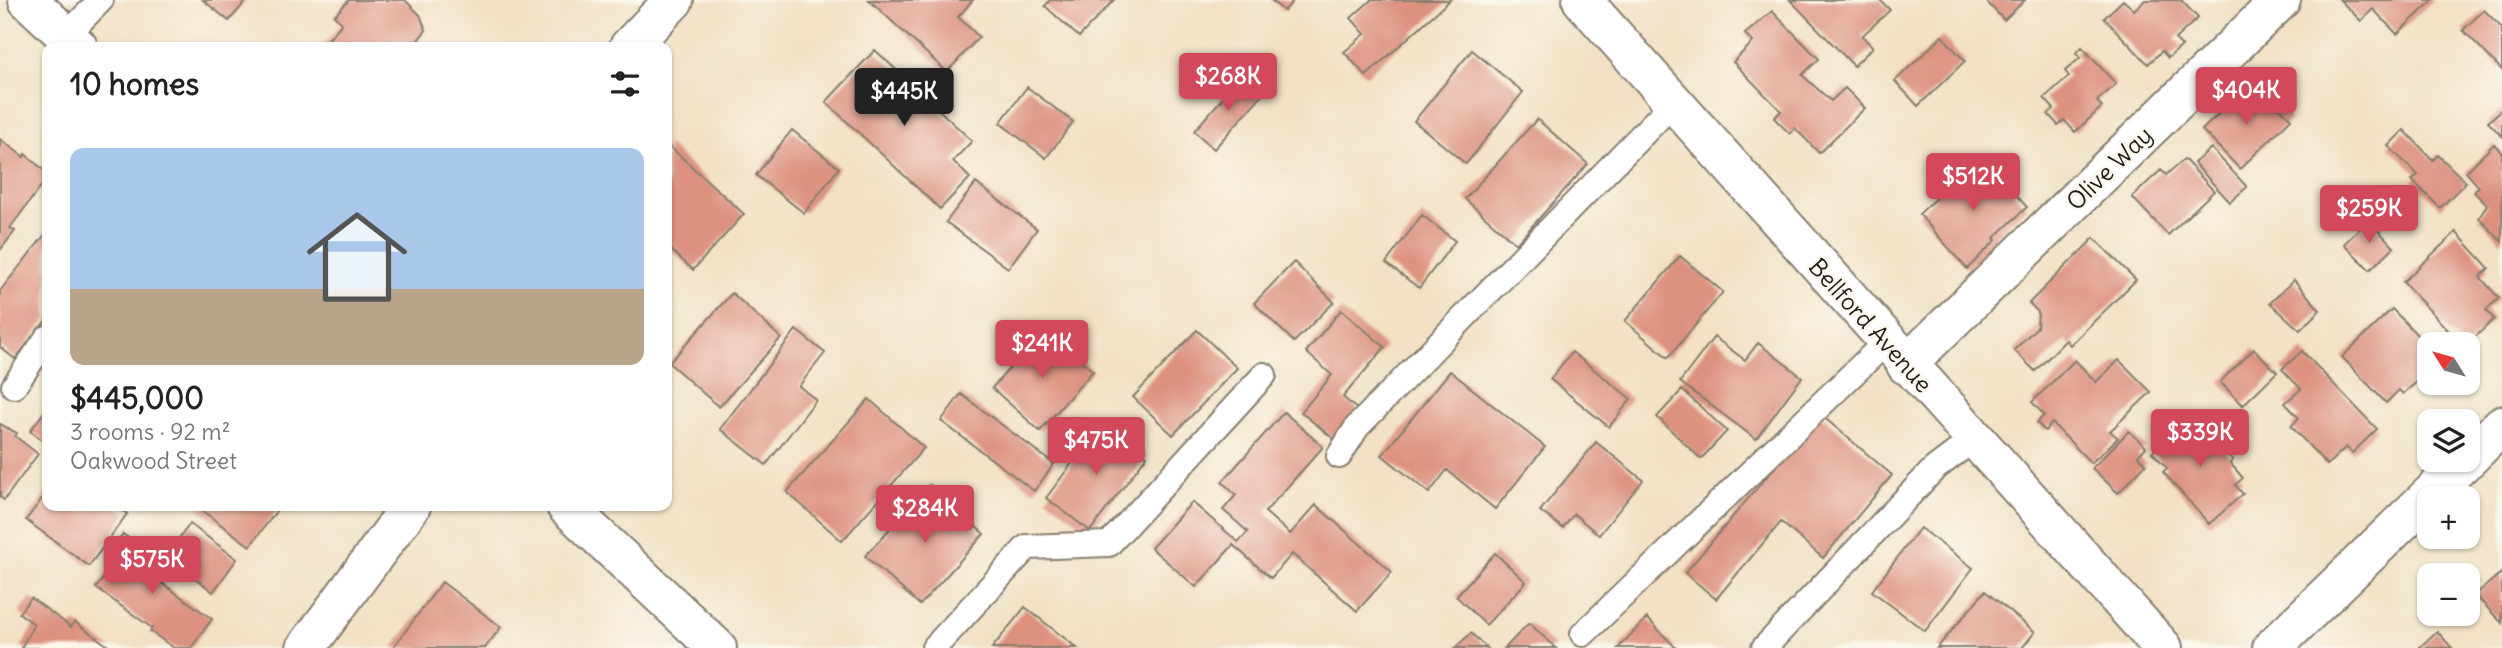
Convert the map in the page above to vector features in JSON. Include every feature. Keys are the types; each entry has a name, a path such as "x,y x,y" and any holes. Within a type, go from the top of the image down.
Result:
{"street":[{"path":"28,0 72,42"},
{"path":"634,42 674,0"},
{"name":"Olive Way","path":"1896,353 2281,0"},
{"name":"Bellford Avenue","path":"1591,3 1674,102 1896,353 2163,648"},
{"path":"2480,446 2502,425"},
{"path":"2272,648 2454,472"},
{"path":"306,648 407,511"},
{"path":"571,511 718,648"}],"lane":[{"path":"72,42 101,0"},
{"path":"1339,456 1357,427 1674,102"},
{"path":"14,386 42,345"},
{"path":"1583,634 1896,353"},
{"path":"934,648 1027,547 1109,544 1264,375"},
{"path":"1764,648 1934,469 1974,439"}],"building":[{"path":"203,0 247,0 229,21"},
{"path":"349,0 405,0 420,15 426,30 418,40 420,42 326,42 342,23 334,16"},
{"path":"869,0 973,0 958,17 979,37 947,72"},
{"path":"1050,0 1114,0 1079,37 1045,6"},
{"path":"1271,0 1294,0 1284,11"},
{"path":"1371,0 1450,0 1366,76 1344,52 1365,34 1351,18"},
{"path":"1790,0 1880,0 1890,10 1862,36 1873,47 1854,66"},
{"path":"1985,0 2025,0 2004,20"},
{"path":"2123,0 2134,10 2145,0 2181,0 2198,18 2175,39 2182,46 2168,58 2162,51 2148,64 2104,18"},
{"path":"2340,0 2433,0 2397,34 2373,9 2361,21"},
{"path":"2484,10 2502,28 2502,70 2463,30"},
{"path":"1772,11 1819,59 1802,75 1831,101 1845,88 1865,108 1819,153 1795,128 1790,134 1774,118 1781,111 1733,62 1753,42 1745,34"},
{"path":"1942,36 1965,61 1918,106 1895,81"},
{"path":"2082,47 2116,84 2097,101 2102,107 2075,132 2064,120 2058,125 2048,114 2054,109 2044,98 2069,76 2065,71 2080,58 2076,53"},
{"path":"875,50 972,141 953,161 970,178 940,209 826,102"},
{"path":"1472,50 1523,92 1466,164 1414,121"},
{"path":"1241,77 1262,95 1214,149 1194,131"},
{"path":"1027,87 1073,122 1046,158 1000,123"},
{"path":"2259,87 2291,119 2240,169 2202,130 2234,99 2240,105"},
{"path":"2502,109 2502,136 2488,122"},
{"path":"1537,119 1588,164 1516,244 1465,199"},
{"path":"792,130 839,168 804,213 756,175"},
{"path":"2404,130 2433,160 2438,155 2466,182 2440,208 2412,180 2418,175 2388,146"},
{"path":"0,139 24,157 25,154 42,169 42,185 10,228 15,231 0,250"},
{"path":"2494,144 2502,153 2502,242 2479,218 2487,205 2474,192 2479,187 2466,172"},
{"path":"2211,148 2247,187 2230,202 2194,163"},
{"path":"672,149 744,214 693,270 672,251"},
{"path":"1983,159 2027,207 1994,238 1996,240 1967,269 1919,214 1936,198 1933,194 1948,181 1954,186"},
{"path":"2184,159 2214,191 2168,235 2132,197 2161,170 2166,175"},
{"path":"976,183 1037,229 1008,268 946,222"},
{"path":"1422,215 1455,241 1419,288 1386,263"},
{"path":"2368,220 2394,247 2370,270 2344,244"},
{"path":"2456,232 2489,268 2480,277 2499,298 2486,310 2494,319 2480,332 2450,332 2403,282"},
{"path":"42,238 42,325 15,359 0,347 0,291"},
{"path":"2094,238 2136,280 2070,345 2066,340 2035,371 2014,350 2037,327 2038,312 2029,303"},
{"path":"1680,256 1723,292 1668,358 1625,321"},
{"path":"1294,262 1334,302 1294,342 1254,303"},
{"path":"2294,280 2320,310 2300,330 2270,303"},
{"path":"732,293 781,338 719,407 672,366 672,360"},
{"path":"2392,309 2417,335 2417,382 2403,394 2399,390 2386,403 2342,357"},
{"path":"1341,310 1385,347 1343,397 1358,410 1334,439 1301,412 1332,375 1306,352"},
{"path":"1045,328 1093,371 1040,431 992,388"},
{"path":"796,330 825,353 799,386 816,400 766,465 720,429"},
{"path":"1197,330 1237,368 1173,435 1133,397"},
{"path":"1714,337 1745,360 1758,343 1802,377 1756,439 1680,382"},
{"path":"2254,349 2277,372 2243,405 2220,382"},
{"path":"2302,351 2377,429 2352,453 2346,447 2327,465 2291,426 2299,418 2285,403 2301,389 2282,369"},
{"path":"1572,352 1631,399 1609,427 1550,379"},
{"path":"2075,360 2096,382 2119,360 2151,392 2110,431 2118,438 2091,463 2052,423 2045,431 2037,423 2044,415 2032,402"},
{"path":"1450,371 1545,447 1495,509 1447,470 1429,493 1382,455"},
{"path":"1682,390 1727,431 1701,459 1657,417"},
{"path":"961,394 1054,464 1034,491 941,421"},
{"path":"869,399 924,448 842,541 787,492"},
{"path":"1284,412 1323,447 1265,512 1290,534 1316,505 1392,572 1357,611 1292,554 1271,578 1233,545 1196,587 1151,548 1192,502 1238,542 1248,532 1223,510 1236,495 1222,482"},
{"path":"2192,413 2233,460 2230,463 2243,478 2235,485 2243,494 2209,524 2163,472 2167,468 2152,452"},
{"path":"1820,414 1892,475 1823,558 1781,522 1716,599 1685,573"},
{"path":"42,415 42,439 30,431"},
{"path":"1102,423 1147,456 1090,531 1046,498"},
{"path":"0,424 17,433 15,436 38,454 4,500 0,497"},
{"path":"2129,431 2146,447 2138,456 2146,464 2118,493 2092,468"},
{"path":"1596,442 1643,480 1599,535 1574,514 1563,528 1540,511"},
{"path":"930,485 984,534 920,605 865,556"},
{"path":"42,499 42,511 123,511 127,514 89,566 26,520"},
{"path":"203,511 276,511 250,546"},
{"path":"190,524 237,559 213,592 166,555"},
{"path":"1920,528 1973,568 1925,631 1872,591"},
{"path":"123,534 169,567 159,581 212,619 191,648 174,648 150,631 152,628 96,588 118,559 110,553"},
{"path":"1495,553 1526,582 1486,625 1456,596"},
{"path":"2502,572 2502,623 2480,600 2480,591"},
{"path":"442,582 501,627 485,648 393,648"},
{"path":"1985,591 2035,632 2022,648 1937,648"},
{"path":"31,598 71,627 75,622 111,648 21,648 34,624 19,613"},
{"path":"1025,607 1077,648 992,648"},
{"path":"1647,618 1676,648 1618,648"},
{"path":"1529,623 1556,648 1505,648"},
{"path":"2437,631 2452,648 2419,648"},
{"path":"1471,633 1487,648 1455,648"}]}
